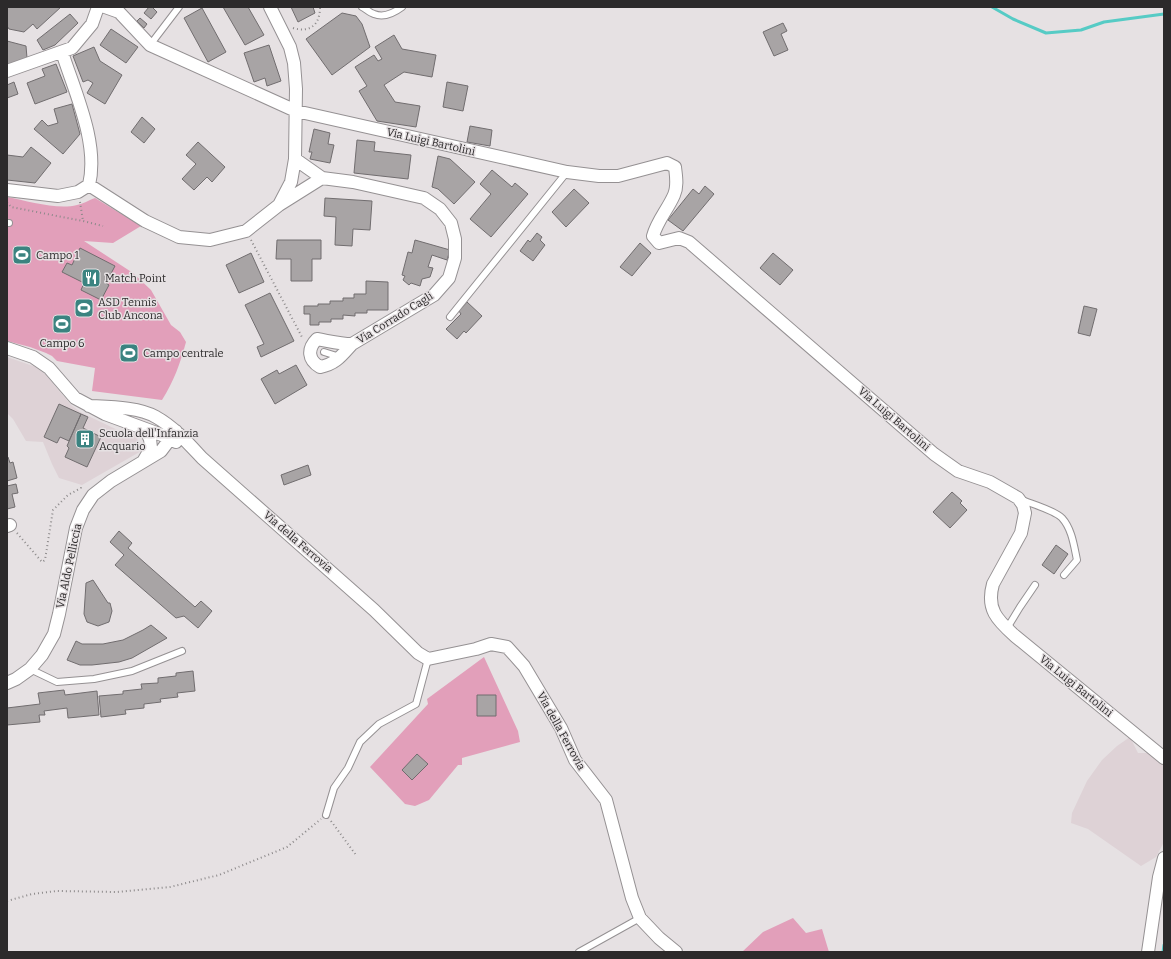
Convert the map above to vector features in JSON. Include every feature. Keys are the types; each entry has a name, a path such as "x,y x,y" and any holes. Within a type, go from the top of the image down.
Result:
{"street":[{"path":"7,71 72,48 92,24 98,7"},
{"name":"Via Luigi Bartolini","path":"105,7 119,12 150,45 296,111 567,172 599,176 618,176 667,163 675,167 677,178 674,194 656,227 653,236 655,240 659,243 679,238 689,242 934,454 958,471 990,482 1018,498 1023,505 1025,513 1021,533 993,584 991,592 991,605 994,615 1001,624 1015,636 1164,758"},
{"path":"270,7 290,47 294,63 296,89 295,159 291,182 279,205"},
{"path":"7,190 58,196 78,192 89,185 92,173 89,135 62,52"},
{"name":"Via Corrado Cagli","path":"295,159 322,178 354,182 424,198 440,209 451,223 455,239 455,258 449,278 434,295 352,344 330,366 320,367 314,364 311,359 310,352 313,343 317,339 340,344 352,344"},
{"path":"89,185 145,221 179,237 210,240 246,231 279,205 322,178"},
{"name":"Via della Ferrovia","path":"7,348 33,357 49,368 75,398 89,406 145,430 173,435"},
{"name":"Via della Ferrovia","path":"89,406 143,412 156,417 173,435 202,458 374,610 418,653 428,659 476,649 491,644 507,647 524,666 560,728 575,760 606,800 632,898 640,918 659,938 676,952"},
{"path":"143,461 151,448 150,439 145,430 156,417"},
{"name":"Via Aldo Pelliccia","path":"7,683 16,679 30,669 42,655 54,634 76,528 83,510 93,495 111,480 161,452 173,435"},
{"path":"1148,952 1158,878 1164,858"}],"lane":[{"path":"150,45 179,7"},
{"path":"362,7 374,14 383,15 394,13 402,7"},
{"path":"450,317 567,172"},
{"path":"324,352 340,357"},
{"path":"1018,498 1052,512 1062,518 1072,537 1077,560 1064,575"},
{"path":"1015,636 1009,625 1035,585"},
{"path":"30,669 57,682 94,680 132,671 182,651"},
{"path":"326,815 334,788 348,768 360,742 379,724 416,704 428,659"},
{"path":"579,952 640,918"}],"path":[{"path":"291,28 299,30 310,28 317,22 320,7"},
{"path":"78,192 83,221"},
{"path":"7,202 10,207 103,226"},
{"path":"246,231 310,352"},
{"path":"8,525 42,562 45,560 53,510 68,496 81,488 93,495"},
{"path":"7,901 32,894 57,891 116,892 170,887 219,875 287,847 326,815 356,855"}],"shaded area":[{"name":"ASD Tennis Club Ancona","path":"7,197 52,206 69,206 95,198 141,226 113,243 84,241 133,273 151,290 171,325 180,332 186,342 176,372 162,400 92,391 95,368 57,361 46,353 7,341"},
{"path":"7,357 36,367 45,374 71,405 82,413 128,435 135,435 143,450 82,485 59,478 43,442 26,441 13,419 7,413"},
{"path":"484,657 518,731 520,742 462,758 462,765 458,765 429,800 415,806 405,804 370,767 428,704 427,699"},
{"path":"1130,737 1138,753 1151,753 1164,763 1164,842 1156,857 1141,866 1088,829 1071,823 1072,813 1087,781 1102,760 1117,746"},
{"path":"793,918 806,933 822,929 829,952 742,952 763,932"}],"building":[{"path":"7,7 61,7 37,29 33,24 24,32 9,29 7,26"},
{"path":"149,7 152,7 157,12 151,19 144,13"},
{"path":"223,7 248,7 264,35 245,45"},
{"path":"291,7 313,7 315,13 298,22"},
{"path":"202,8 226,52 208,62 184,18"},
{"path":"342,13 356,16 362,24 370,47 332,75 306,39"},
{"path":"70,14 78,23 55,45 43,50 37,40"},
{"path":"140,18 147,24 144,28 137,21"},
{"path":"783,23 787,31 781,34 788,50 774,56 763,32"},
{"path":"111,29 138,47 126,63 100,45"},
{"path":"394,35 402,49 436,55 432,77 404,72 384,85 395,102 420,106 416,127 377,121 359,91 367,86 355,67 374,55 378,61 382,59 375,47"},
{"path":"7,41 26,46 27,58 7,65"},
{"path":"269,45 281,81 267,86 265,78 254,82 244,53"},
{"path":"94,47 100,61 122,75 105,104 87,93 93,83 88,80 83,82 73,56"},
{"path":"56,64 67,92 35,104 27,83 45,76 42,69"},
{"path":"14,82 18,94 7,98 7,85"},
{"path":"447,82 468,86 463,111 443,107"},
{"path":"72,104 80,134 63,154 34,129 42,120 48,126 58,123 54,109"},
{"path":"142,117 155,129 144,143 131,132"},
{"path":"470,126 492,130 490,146 467,142"},
{"path":"314,129 330,133 328,144 334,145 330,163 310,159 312,152 309,152"},
{"path":"357,140 375,142 374,151 411,155 408,179 354,173"},
{"path":"198,142 225,167 212,182 207,177 194,190 182,179 196,164 186,155"},
{"path":"31,147 51,163 35,183 7,180 7,155 23,157"},
{"path":"438,156 450,159 475,182 454,204 438,189 432,187"},
{"path":"492,170 512,187 515,183 528,194 491,237 470,219 491,194 480,184"},
{"path":"705,186 714,194 683,231 668,220 693,189 699,194"},
{"path":"574,189 589,203 566,227 552,212"},
{"path":"325,198 372,201 370,230 353,229 352,246 335,245 336,217 324,216"},
{"path":"537,233 542,237 540,240 545,245 533,261 520,251 528,240 530,242"},
{"path":"277,240 321,240 321,259 312,259 312,281 291,281 291,259 276,259"},
{"path":"415,240 450,250 447,260 432,255 428,267 433,268 430,277 422,279 420,286 411,283 409,285 403,280 405,276 402,275 408,252 412,253"},
{"path":"640,243 651,253 632,276 620,267"},
{"name":"Match Point","path":"80,248 115,266 106,283 109,285 101,300 81,290 84,283 62,272 67,263 72,265"},
{"path":"251,253 264,282 239,293 226,265"},
{"path":"773,253 793,270 780,285 760,268"},
{"path":"366,281 388,282 388,310 367,310 367,313 355,313 355,316 343,315 343,319 331,319 331,322 319,322 319,325 310,325 310,314 304,314 304,306 330,304 330,301 343,301 343,298 354,298 354,294 366,294"},
{"path":"270,293 294,341 261,357 257,347 264,344 245,305"},
{"path":"467,302 482,316 466,333 464,331 457,339 446,329 461,314 459,311"},
{"path":"1084,306 1097,309 1090,336 1078,333"},
{"path":"296,365 307,385 275,404 261,379 277,370 279,374"},
{"path":"59,404 81,414 69,441 60,437 57,443 44,437"},
{"name":"Scuola dell'Infanzia Acquario","path":"81,414 88,417 83,428 101,437 87,467 65,457 69,448 67,446"},
{"path":"7,457 10,463 13,462 17,478 7,481"},
{"path":"308,465 311,475 284,485 281,475"},
{"path":"16,484 18,493 12,494 15,507 7,509 7,486"},
{"path":"952,492 962,501 960,503 967,510 950,528 933,512"},
{"path":"119,531 132,543 128,548 195,607 201,601 212,611 198,628 184,616 176,618 115,565 124,555 110,542"},
{"path":"1056,545 1068,554 1054,574 1042,565"},
{"path":"93,580 108,603 110,603 112,611 109,622 98,626 87,622 84,614 86,583"},
{"path":"151,625 167,638 132,658 119,662 92,665 80,665 67,660 76,641 82,644 103,644 123,640"},
{"path":"193,671 195,691 177,693 178,697 160,699 161,702 144,704 144,708 125,710 126,714 101,717 99,696 123,694 123,691 142,689 141,684 158,683 158,678 176,676 176,673"},
{"path":"64,690 65,695 97,691 99,715 68,718 67,708 44,711 45,715 39,715 40,722 7,725 7,708 40,704 38,693"},
{"path":"477,695 496,695 496,716 477,716"},
{"path":"417,754 428,764 412,780 402,770"}],"waterway":[{"path":"992,7 1013,19 1046,33 1081,30 1104,22 1164,14"},
{"path":"1163,952 1164,945"}],"place":[{"name":"Campo 1","path":"22,255"},
{"name":"Match Point","path":"91,278"},
{"name":"ASD Tennis Club Ancona","path":"84,308"},
{"name":"Campo 6","path":"62,324"},
{"name":"Campo centrale","path":"129,353"},
{"name":"Scuola dell'Infanzia Acquario","path":"85,439"}]}
